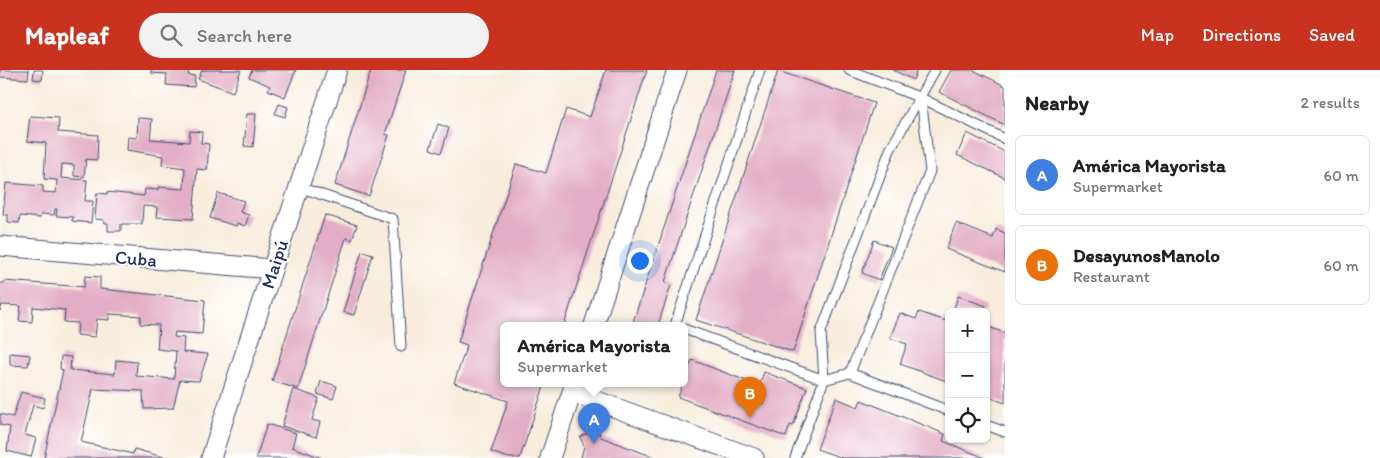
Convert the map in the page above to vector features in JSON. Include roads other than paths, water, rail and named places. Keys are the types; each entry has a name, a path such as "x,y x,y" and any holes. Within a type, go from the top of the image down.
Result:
{"street":[{"name":"Maipú","path":"211,458 336,70"},
{"path":"595,322 677,70"},
{"name":"Cuba","path":"0,246 272,269"},
{"path":"550,458 574,387 754,458"}],"lane":[{"path":"676,322 760,70"},
{"path":"849,70 921,98 1005,139"},
{"path":"795,458 824,380 821,332 890,150 921,98 934,70"},
{"path":"850,373 930,171 921,98"},
{"path":"299,187 393,219 401,347"},
{"path":"688,330 824,380 850,373 945,409"},
{"path":"990,426 1005,432"}],"place":[{"name":"DesayunosManolo","path":"750,418"},
{"name":"América Mayorista","path":"594,444"}]}
